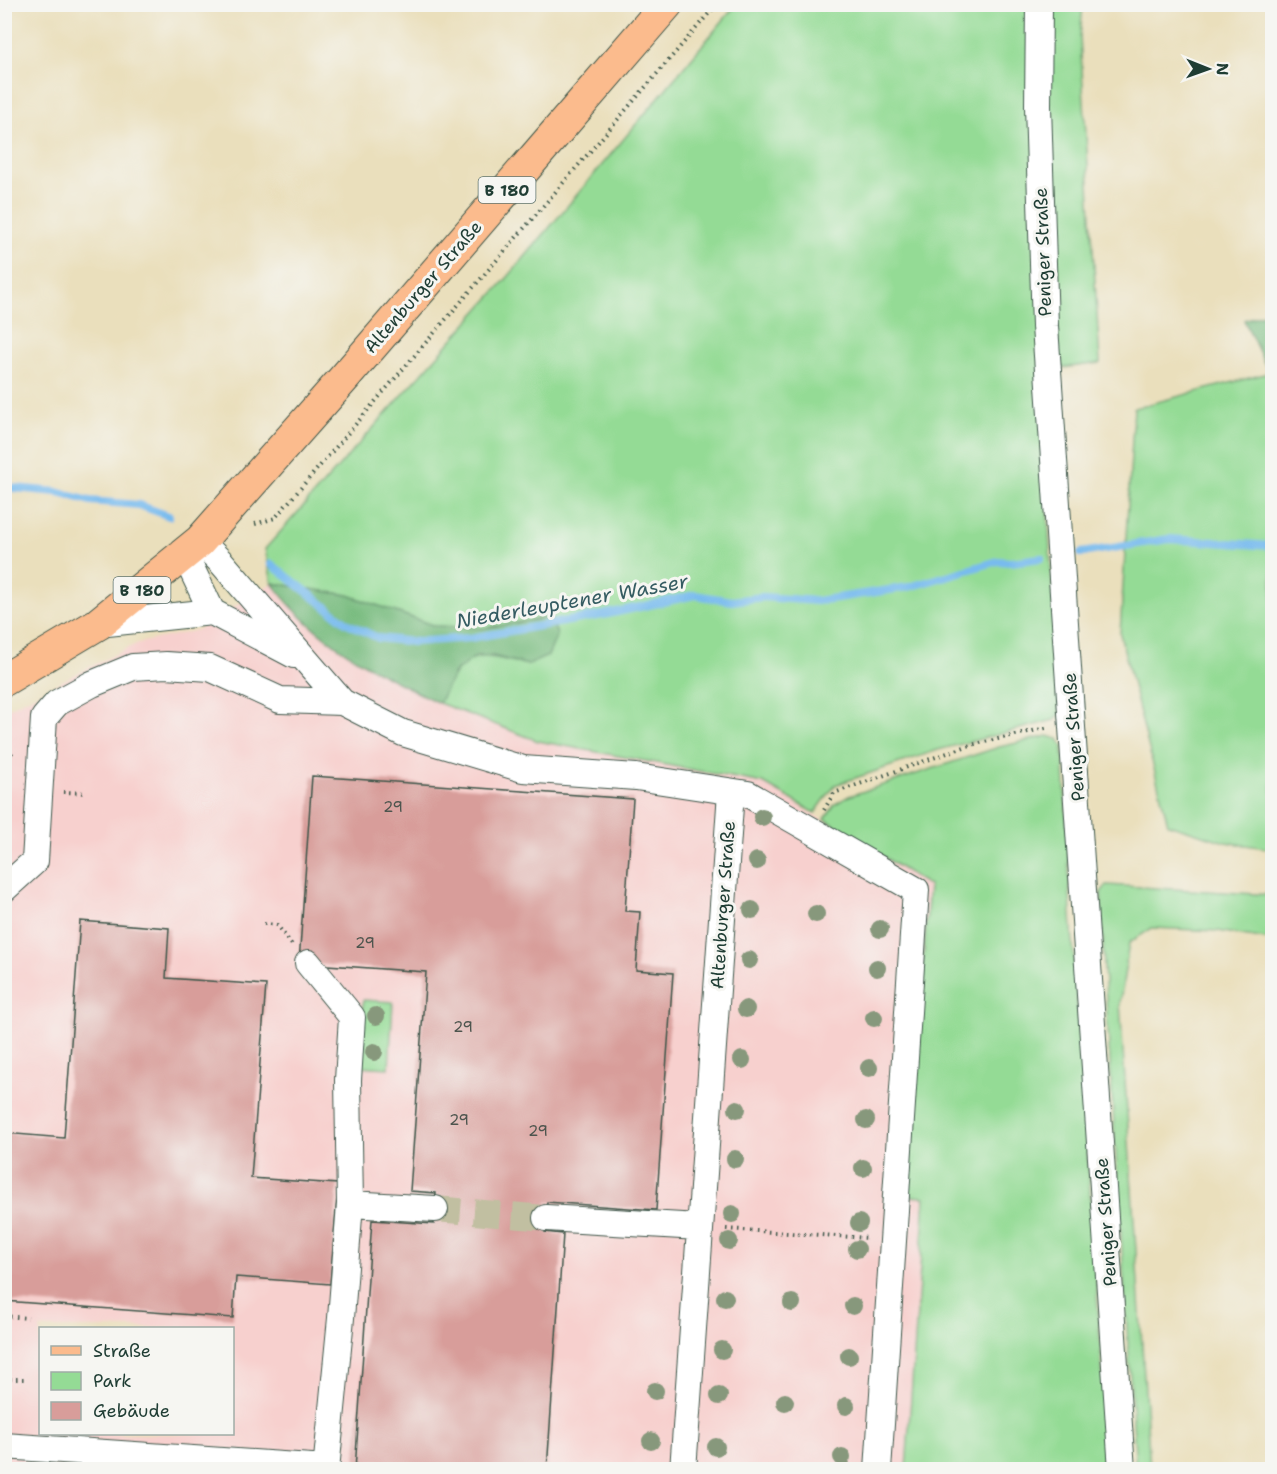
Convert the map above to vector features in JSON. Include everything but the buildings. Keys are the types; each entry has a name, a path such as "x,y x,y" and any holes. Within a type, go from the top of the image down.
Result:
{"main road":[{"name":"Altenburger Straße","path":"4,681 98,624 192,548 346,376 667,4"}],"street":[{"name":"Peniger Straße","path":"1039,4 1038,106 1045,326 1122,1470"},
{"path":"192,548 212,612 310,663"},
{"path":"192,548 310,663 342,702 403,733 523,769 636,777 748,794 916,890 878,1470"},
{"name":"Altenburger Straße","path":"98,624 212,612"},
{"path":"4,888 35,861 44,718 57,703 133,667 166,665 210,668 280,700 342,702"},
{"name":"Altenburger Straße","path":"682,1470 731,792"},
{"path":"4,1446 326,1469 350,1204 348,1080 352,1017 301,955"},
{"path":"350,1204 435,1209"},
{"path":"546,1218 699,1227"}],"path":[{"path":"253,525 275,519 717,4"},
{"path":"812,830 834,793 967,746 1073,722"},
{"path":"264,924 277,925 301,955"},
{"path":"699,1227 893,1240"},
{"path":"4,1316 28,1318"},
{"path":"4,1379 24,1379"}],"shaded area":[{"path":"272,583 286,603 439,703 538,741 763,783 929,886 905,1196 925,1196 906,1469 5,1470 5,710 138,643 197,630"}],"green space":[{"path":"736,5 1083,5 1080,37 1100,363 1039,371 1060,715 1054,720 938,750 835,785 815,813 763,783 538,741 439,703 456,672 473,659 495,658 528,665 551,617 484,628 435,626 348,595 272,583 265,549 508,277"},
{"path":"1272,311 1272,372 1269,373 1244,320"},
{"path":"1272,372 1272,849 1225,842 1168,824 1120,634 1134,408"},
{"path":"272,583 348,595 435,626 484,628 551,617 557,635 548,656 528,665 493,656 476,656 454,673 439,703 369,667 327,639 289,604"},
{"path":"1048,736 1058,739 1063,746 1071,915 1109,1469 906,1469 925,1197 905,1196 929,886 825,819 835,804 849,796 999,747"},
{"path":"1107,885 1272,895 1272,940 1218,931 1152,928 1129,943 1120,1003 1150,1469 1136,1469 1104,968 1101,892"},
{"path":"363,1000 393,1002 389,1068 359,1066"}],"waterway":[{"name":"Niederleuptener Wasser","path":"4,487 57,492 90,501 139,505 169,516"},
{"name":"Niederleuptener Wasser","path":"1081,553 1169,539 1272,546"},
{"name":"Niederleuptener Wasser","path":"271,564 347,623 378,638 413,642 470,638 603,615 695,595 732,601 763,597 817,601 909,587 998,561 1011,562 1041,558"}],"tunnel":[{"path":"435,1209 546,1218"}]}
